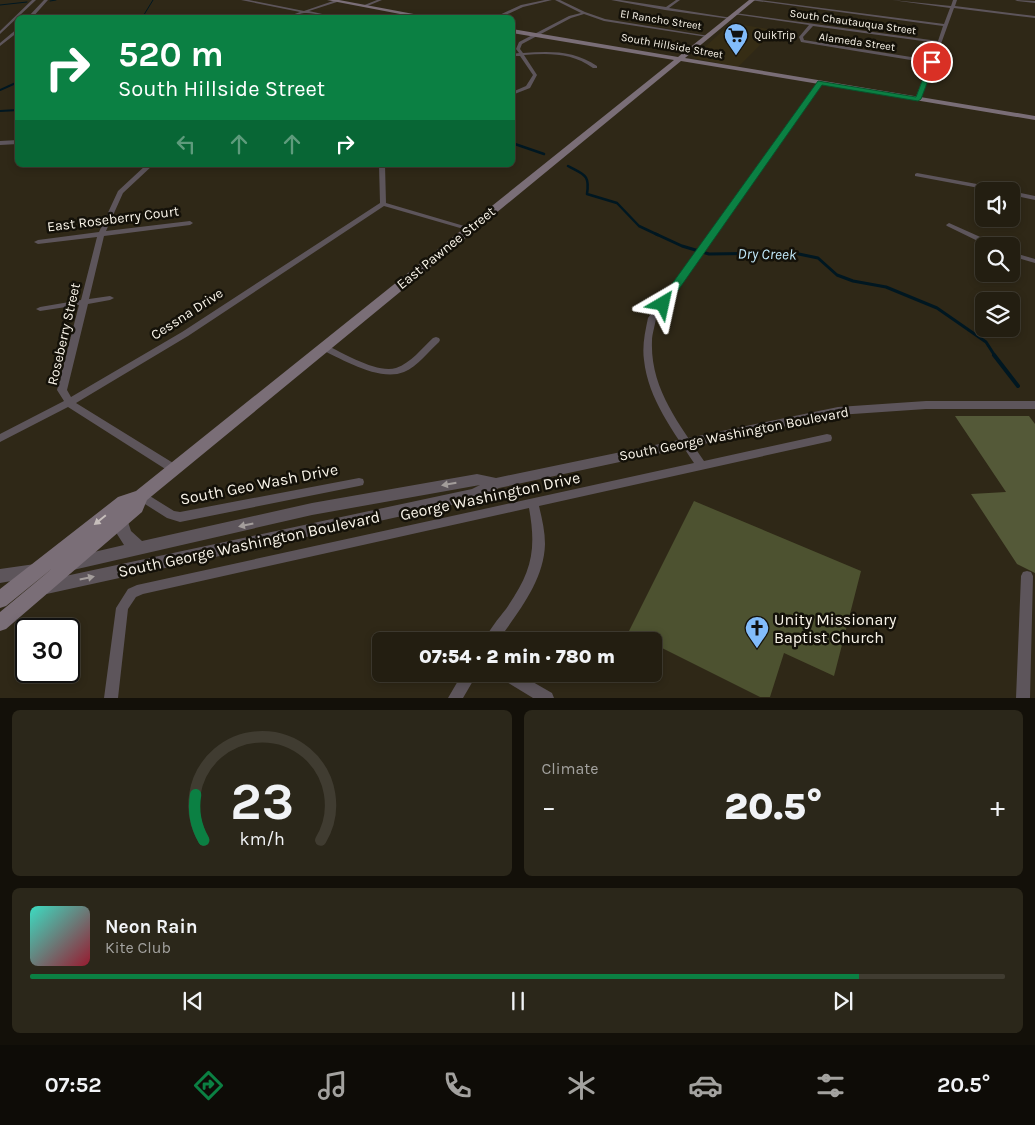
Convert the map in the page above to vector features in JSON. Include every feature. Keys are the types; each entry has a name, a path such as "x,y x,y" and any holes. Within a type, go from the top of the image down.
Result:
{"main road":[{"path":"333,0 416,15"},
{"name":"East Pawnee Street","path":"3,596 124,501 141,496 752,0"},
{"name":"South Hillside Street","path":"515,32 1035,118"},
{"name":"East Pawnee Street","path":"0,623 67,564 136,508 141,496"}],"street":[{"path":"19,15 34,0"},
{"path":"32,15 46,0"},
{"path":"243,0 323,15"},
{"path":"294,15 333,0"},
{"path":"364,6 380,0"},
{"path":"502,15 522,6 550,0"},
{"name":"El Rancho Street","path":"557,0 584,13 618,23 707,36"},
{"path":"613,0 733,16"},
{"path":"665,8 678,0"},
{"path":"752,0 946,25"},
{"path":"894,0 1035,17"},
{"path":"918,99 955,0"},
{"path":"1017,0 1035,2"},
{"path":"515,93 528,87 535,77 518,45 570,17 584,13"},
{"name":"South Chautauqua Street","path":"733,16 939,42"},
{"path":"0,33 15,19"},
{"name":"Alameda Street","path":"812,25 801,37 802,41 932,62"},
{"path":"0,26 8,26"},
{"path":"0,45 15,32"},
{"path":"0,37 10,37"},
{"path":"515,55 567,54 587,60 595,67"},
{"path":"701,465 654,388 647,363 646,338 652,318 820,83"},
{"path":"0,143 15,142"},
{"name":"Roseberry Street","path":"148,167 120,192 100,235 62,390 70,402 174,469"},
{"path":"382,167 383,204 469,229"},
{"path":"917,175 975,186"},
{"path":"1020,195 1035,198"},
{"name":"Cessna Drive","path":"0,438 70,402 185,334 383,204"},
{"name":"East Roseberry Court","path":"38,242 190,223"},
{"path":"949,225 975,238"},
{"path":"1020,257 1035,261"},
{"path":"40,309 110,298"},
{"path":"323,347 376,370 393,372 405,367 436,340"},
{"name":"South George Washington Boulevard","path":"3,596 466,496 496,483 838,411 926,405 1035,405"},
{"name":"George Washington Drive","path":"111,698 122,608 132,593 154,586 827,438"},
{"name":"South George Washington Boulevard","path":"0,576 37,571 312,509 477,478 496,483"},
{"name":"South Geo Wash Drive","path":"141,496 171,515 180,517 359,482"},
{"path":"497,632 535,572 540,528 533,503"},
{"path":"121,520 123,535 127,540 141,548"},
{"path":"1023,698 1027,576"},
{"path":"455,698 465,682"},
{"path":"520,682 547,698"}],"shaded area":[{"path":"731,23 775,30 738,67 693,58"}],"green space":[{"path":"955,416 1029,416 1035,424 1035,573 1017,564 971,494 1006,492"},
{"path":"694,501 861,571 834,676 784,653 770,697 760,697 662,648 662,632 629,631"}],"waterway":[{"path":"50,1 56,0"},
{"path":"144,15 153,0"},
{"path":"0,5 27,2"},
{"path":"0,90 15,83"},
{"name":"Dry Creek","path":"0,111 15,110"},
{"name":"Dry Creek","path":"515,144 544,154"},
{"name":"Dry Creek","path":"568,166 585,176 588,182 587,194 617,203 639,226 658,235"},
{"name":"Dry Creek","path":"656,234 682,246 709,254 794,253 818,258 837,275 853,281 886,287 937,308 986,342 995,356"},
{"name":"Dry Creek","path":"994,355 1018,386"}],"place":[{"name":"QuikTrip","path":"736,56"},
{"name":"Unity Missionary Baptist Church","path":"757,649"}],"route":[{"path":"663,304 820,83 918,99 932,62"}]}
